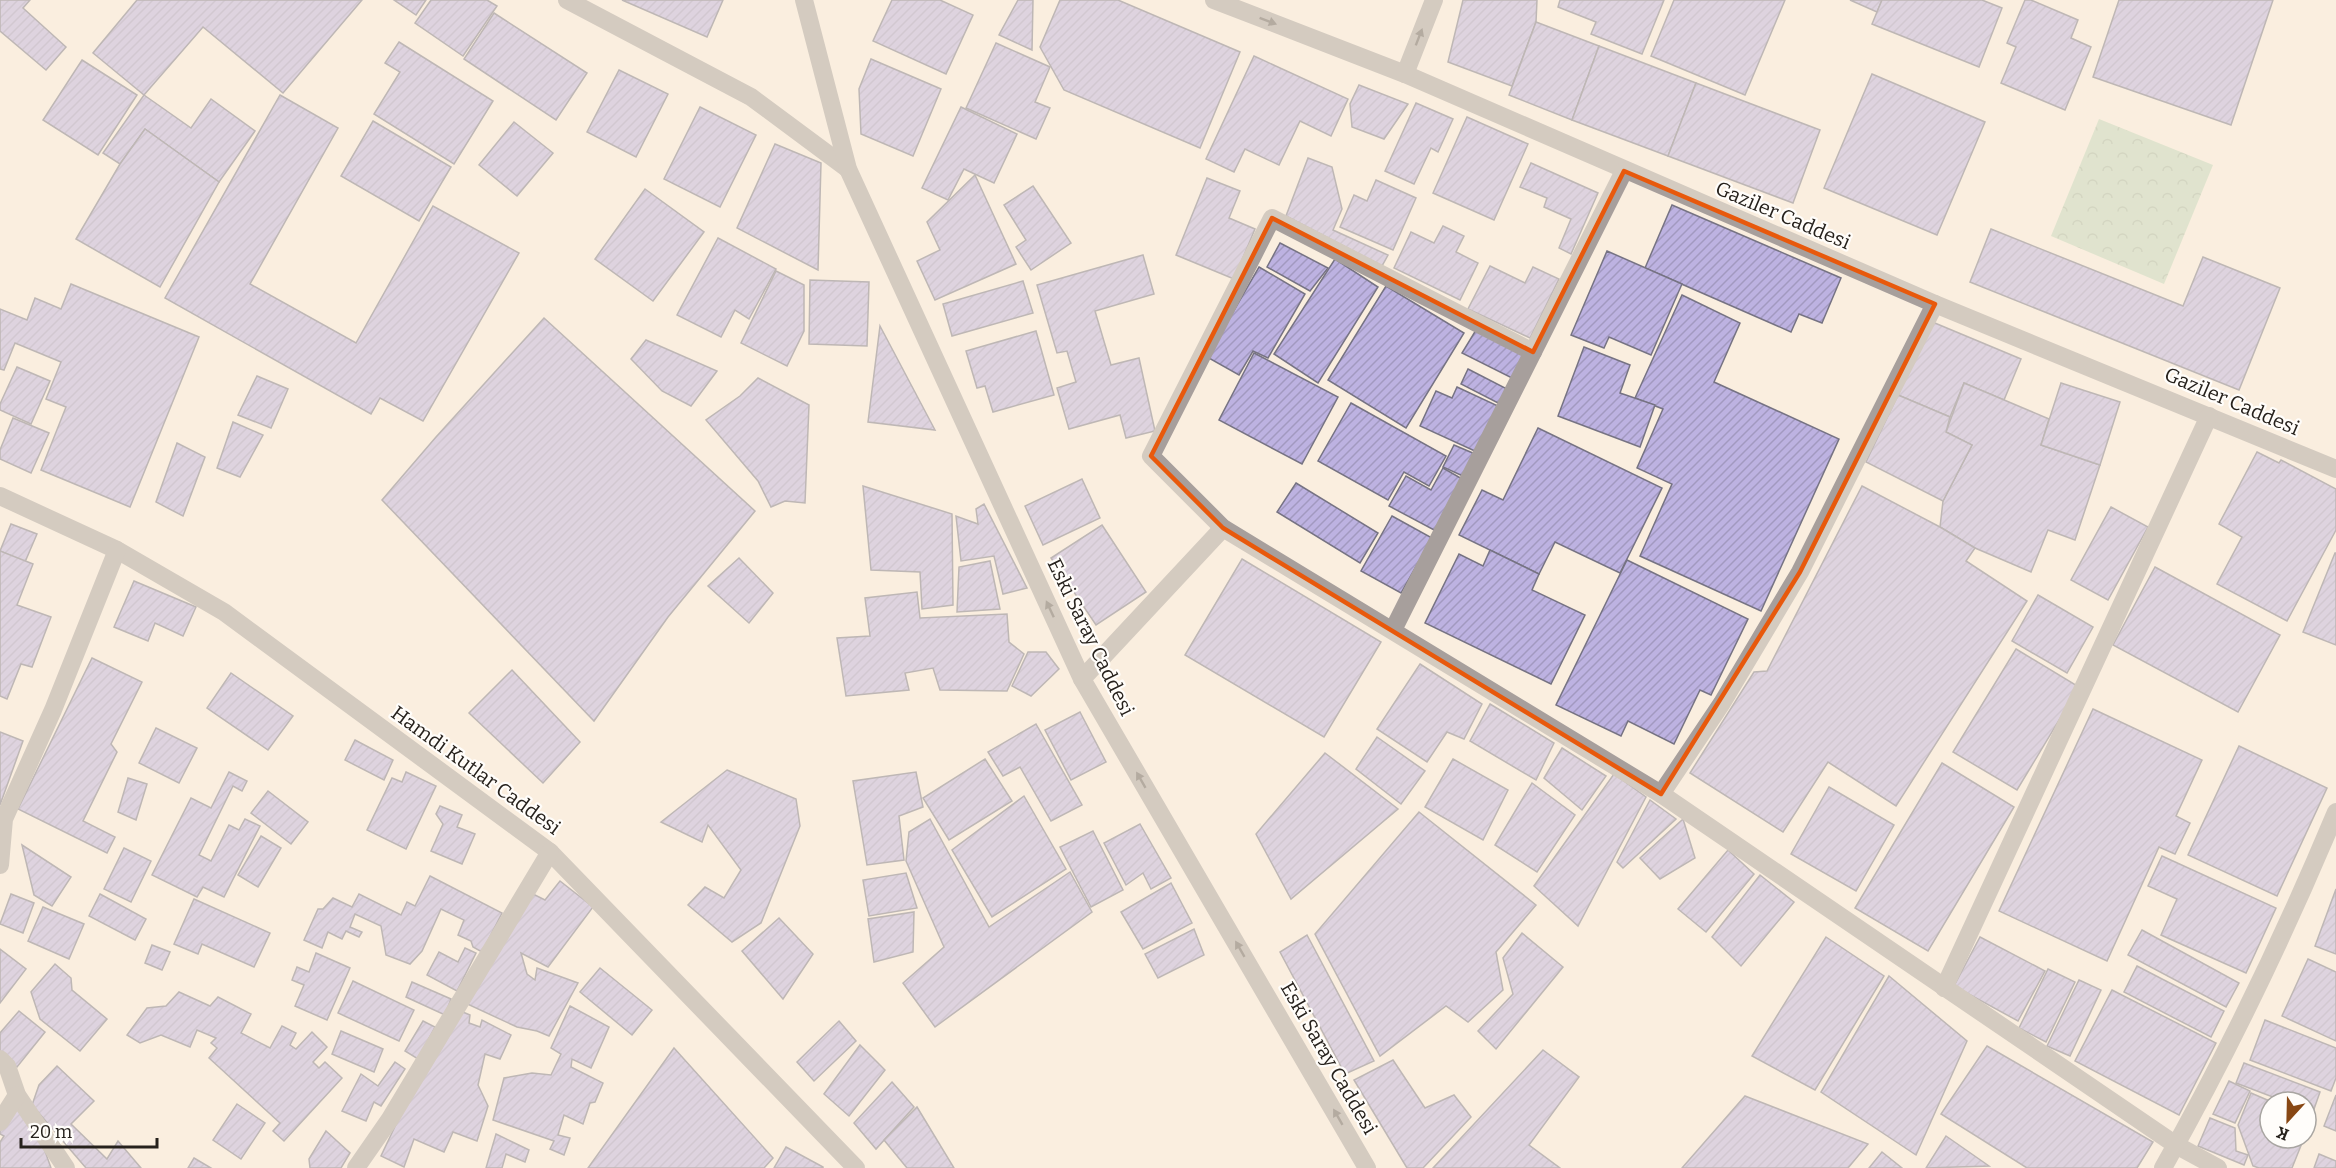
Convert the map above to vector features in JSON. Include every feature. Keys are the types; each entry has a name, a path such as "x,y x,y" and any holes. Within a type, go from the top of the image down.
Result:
{"street":[{"path":"567,0 752,97 848,169"},
{"name":"Eski Saray Caddesi","path":"804,0 848,169 1082,679 1367,1168"},
{"name":"Gaziler Caddesi","path":"1214,0 1406,74 1624,171 1935,304 2336,469"},
{"path":"1406,74 1434,0"},
{"path":"1392,630 1624,171"},
{"path":"1533,352 1272,218 1151,456 1223,528 1661,794 2176,1145 2218,1168"},
{"path":"1661,794 1722,703 1800,572 1935,304"},
{"path":"1944,987 2209,416"},
{"name":"Hamdi Kutlar Caddesi","path":"0,496 117,550 224,612 550,852 836,1160 856,1168"},
{"path":"1082,679 1223,528"},
{"path":"0,865 4,819 52,710 117,550"},
{"path":"2163,1168 2192,1119 2301,895 2336,812"},
{"path":"356,1168 390,1119 550,852"},
{"path":"0,1059 7,1066 17,1095 66,1168"},
{"path":"0,1122 17,1095"}],"highlighted area":[{"path":"1624,171 1935,304 1800,572 1661,794 1223,528 1151,456 1272,218 1533,352"}],"green space":[{"path":"2099,119 2213,165 2164,284 2051,236"}],"building":[{"path":"0,0 30,0 23,8 66,47 46,70 0,31"},
{"path":"137,0 362,0 283,93 203,27 144,95 93,53"},
{"path":"394,0 426,0 416,15"},
{"path":"431,0 487,0 497,6 463,56 415,23"},
{"path":"622,0 723,0 707,37"},
{"path":"892,0 940,0 973,15 946,74 873,41"},
{"path":"1018,0 1033,0 1032,50 999,35"},
{"path":"1060,0 1118,0 1240,52 1200,148 1064,90 1040,47"},
{"path":"1463,0 1537,0 1536,22 1512,86 1448,62"},
{"path":"1560,0 1664,0 1642,54 1591,34 1596,22 1558,7"},
{"path":"1674,0 1785,0 1745,95 1651,56"},
{"path":"1850,0 1882,0 1877,12"},
{"path":"1882,0 1982,0 2002,8 1979,67 1872,24"},
{"path":"2025,0 2031,0 2078,20 2071,38 2091,47 2065,110 2001,83 2016,47 2007,43"},
{"path":"2119,0 2273,0 2231,125 2093,77"},
{"path":"494,13 587,73 556,120 464,59"},
{"path":"1536,22 1599,46 1572,120 1509,95"},
{"path":"399,42 493,101 454,164 374,114 400,72 385,63"},
{"path":"996,43 1050,67 1035,102 1050,108 1036,139 966,108"},
{"path":"1599,46 1696,83 1668,156 1572,120"},
{"path":"1254,56 1348,99 1331,136 1300,121 1279,165 1245,149 1234,172 1206,159"},
{"path":"871,59 941,89 913,156 861,134 859,89"},
{"path":"82,60 137,95 98,155 43,120"},
{"path":"619,70 668,94 636,157 587,132"},
{"path":"1872,74 1985,122 1937,235 1824,188"},
{"path":"1696,83 1820,130 1793,203 1668,156"},
{"path":"1359,85 1408,104 1384,139 1352,127 1350,104"},
{"path":"144,95 191,128 211,99 255,131 219,182 145,129 120,164 103,153"},
{"path":"280,95 338,128 250,284 356,343 433,206 519,253 423,421 380,398 371,414 165,298"},
{"path":"1416,103 1453,119 1438,152 1431,148 1414,184 1385,171"},
{"path":"700,107 756,135 720,207 664,179"},
{"path":"961,107 1017,134 994,183 964,169 948,200 922,188"},
{"path":"1467,117 1528,144 1494,220 1433,193"},
{"path":"373,121 451,167 419,221 341,176"},
{"path":"514,122 553,153 517,196 479,165"},
{"path":"145,129 219,182 160,287 76,239 120,164"},
{"path":"775,144 821,163 818,270 737,228"},
{"path":"1308,158 1332,167 1342,209 1333,230 1388,255 1382,266 1286,216"},
{"path":"1531,163 1598,193 1571,254 1559,248 1571,219 1544,207 1547,198 1520,187"},
{"path":"975,175 1016,264 935,300 917,261 940,250 927,222"},
{"path":"1207,178 1240,191 1229,218 1255,229 1234,279 1176,255"},
{"path":"1376,180 1416,198 1393,250 1340,227 1354,195 1367,201"},
{"path":"1033,186 1071,243 1031,270 1016,247 1026,240 1004,205"},
{"path":"645,189 704,232 653,301 595,259"},
{"path":"1672,205 1841,278 1822,323 1799,314 1791,332 1645,268"},
{"path":"1443,226 1464,236 1456,252 1478,263 1460,300 1394,268 1411,232 1434,243"},
{"path":"1991,229 2183,306 2203,257 2280,288 2239,390 1970,282"},
{"path":"718,238 776,269 749,319 735,310 721,337 677,315"},
{"path":"1280,243 1328,268 1310,291 1267,267"},
{"path":"1607,251 1682,284 1651,355 1609,337 1604,348 1571,335"},
{"path":"1143,255 1154,294 1095,311 1111,365 1139,358 1155,431 1126,438 1120,415 1069,429 1057,388 1076,382 1067,351 1057,353 1037,285"},
{"path":"1335,259 1378,287 1318,383 1274,354"},
{"path":"1490,266 1525,283 1533,267 1559,279 1530,338 1468,309"},
{"path":"1259,267 1305,294 1268,358 1253,351 1239,375 1207,357"},
{"path":"776,271 804,285 804,331 787,366 741,343"},
{"path":"810,280 869,282 867,346 809,344"},
{"path":"1023,281 1033,313 952,336 943,304"},
{"path":"71,284 199,337 130,507 41,470 66,407 46,399 61,362 15,343 4,370 0,369 0,309 27,320 35,298 61,309"},
{"path":"1386,286 1464,333 1406,428 1328,380"},
{"path":"1682,295 1740,323 1714,382 1839,439 1761,611 1640,556 1672,484 1637,468 1663,409 1635,398"},
{"path":"544,318 755,511 668,617 594,721 382,500"},
{"path":"1930,321 2021,359 2004,400 1964,383 1950,417 1898,395"},
{"path":"880,326 935,430 868,422"},
{"path":"1476,330 1526,355 1514,379 1462,353"},
{"path":"1036,331 1054,395 993,412 985,386 977,388 966,351"},
{"path":"646,340 717,371 691,406 662,391 631,359"},
{"path":"1584,347 1630,365 1620,393 1655,405 1640,447 1558,416"},
{"path":"1254,353 1338,397 1302,464 1219,420"},
{"path":"17,367 50,381 31,424 0,410 0,404"},
{"path":"1468,369 1509,390 1502,405 1461,384"},
{"path":"257,376 288,389 271,428 238,415"},
{"path":"758,378 809,405 805,503 785,501 771,507 758,481 706,420 740,396"},
{"path":"1964,383 2049,419 2041,445 2100,465 2075,540 2048,530 2031,572 1975,548 1940,527 1943,501 1972,445 1946,432"},
{"path":"2061,383 2120,402 2100,465 2041,445"},
{"path":"1457,387 1498,406 1477,452 1420,426 1436,391 1452,398"},
{"path":"1898,395 1950,417 1946,432 1972,445 1943,501 1866,462"},
{"path":"1351,403 1446,456 1429,486 1404,472 1388,500 1318,461"},
{"path":"13,418 49,433 31,473 0,459 0,450"},
{"path":"233,422 263,435 240,477 217,468"},
{"path":"1538,428 1662,488 1620,573 1555,542 1539,574 1459,535 1482,490 1503,500"},
{"path":"177,443 205,457 183,516 156,502"},
{"path":"1454,445 1475,454 1465,477 1443,467"},
{"path":"2257,452 2279,463 2281,460 2336,489 2336,530 2287,621 2217,584 2242,537 2219,524"},
{"path":"1443,468 1464,480 1436,531 1389,506 1406,476 1431,490"},
{"path":"1082,479 1100,518 1043,545 1025,506"},
{"path":"1296,483 1378,533 1360,563 1277,512"},
{"path":"863,486 952,514 953,605 922,609 920,572 871,570"},
{"path":"1862,486 1975,548 1966,561 2027,601 1896,806 1828,762 1783,832 1690,773 1754,672 1767,671"},
{"path":"984,504 1027,588 1003,594 994,556 961,561 956,516 978,524 976,509"},
{"path":"2111,507 2148,527 2108,600 2071,580"},
{"path":"1392,516 1432,538 1401,593 1361,571"},
{"path":"11,524 37,534 25,562 0,551"},
{"path":"1102,525 1146,592 1096,625 1051,558"},
{"path":"1490,550 1539,574 1532,590 1585,615 1551,684 1425,623 1459,554 1483,566"},
{"path":"0,551 33,564 17,605 51,617 32,667 21,664 7,699 0,696"},
{"path":"2336,553 2336,645 2303,632"},
{"path":"739,558 773,593 749,623 708,586"},
{"path":"1242,559 1381,642 1324,737 1185,655"},
{"path":"1627,560 1748,619 1711,695 1700,690 1674,744 1628,721 1621,736 1556,705"},
{"path":"990,561 1000,609 957,612 959,567"},
{"path":"2155,567 2280,635 2238,712 2113,645"},
{"path":"134,581 196,607 183,636 155,623 148,641 114,627"},
{"path":"917,592 920,618 1007,614 1009,642 1024,654 1007,691 940,690 933,668 905,673 909,690 846,696 837,638 870,636 865,598"},
{"path":"2038,595 2093,627 2067,673 2012,641"},
{"path":"2016,649 2079,687 2017,790 1953,752"},
{"path":"1028,652 1046,652 1059,669 1031,696 1012,686"},
{"path":"92,658 142,682 111,744 117,752 83,821 115,837 107,853 18,809"},
{"path":"1420,664 1482,704 1464,739 1447,732 1427,762 1377,729"},
{"path":"512,670 580,742 543,783 469,713"},
{"path":"231,673 293,716 268,750 207,708"},
{"path":"1490,704 1554,743 1536,780 1470,741"},
{"path":"2093,709 2202,760 2176,816 2190,823 2175,854 2159,847 2107,961 1999,911"},
{"path":"1080,712 1106,762 1071,780 1045,730"},
{"path":"1036,724 1082,805 1051,821 1020,767 1003,776 988,752"},
{"path":"156,728 197,748 179,783 139,763"},
{"path":"0,732 23,741 0,805"},
{"path":"1377,737 1425,771 1401,804 1356,769"},
{"path":"355,740 393,760 384,780 345,760"},
{"path":"2239,746 2327,788 2277,896 2188,855"},
{"path":"1562,748 1606,776 1582,810 1544,778"},
{"path":"1325,753 1398,809 1291,899 1256,834"},
{"path":"985,759 1012,801 949,840 923,798"},
{"path":"1453,759 1508,790 1483,840 1425,807"},
{"path":"1942,763 2014,807 1928,951 1855,908"},
{"path":"727,770 796,799 800,826 761,923 732,942 688,905 705,887 724,898 741,870 708,825 702,842 661,822"},
{"path":"229,772 247,781 242,791 233,786 199,855 211,861 229,825 239,830 245,819 260,826 224,897 203,887 197,897 152,875 191,798 211,808"},
{"path":"406,772 436,786 406,849 367,830 392,778 402,782"},
{"path":"916,772 923,807 899,816 904,860 867,865 853,781"},
{"path":"1614,774 1646,797 1578,926 1534,886"},
{"path":"128,778 147,784 136,820 118,812"},
{"path":"1532,783 1575,815 1537,872 1495,845"},
{"path":"1829,787 1894,825 1856,891 1791,854"},
{"path":"268,791 308,822 291,844 251,813"},
{"path":"1024,796 1066,869 992,917 952,850"},
{"path":"1650,800 1676,819 1623,868 1617,862"},
{"path":"440,806 462,815 457,827 475,834 462,864 431,851 443,824 436,814"},
{"path":"1419,812 1536,905 1496,952 1503,990 1468,1022 1446,1006 1380,1056 1315,934"},
{"path":"930,819 989,927 1070,872 1092,912 935,1027 903,983 944,947 906,861 909,832"},
{"path":"1683,819 1695,858 1660,879 1640,858"},
{"path":"1140,824 1171,878 1151,889 1143,873 1126,885 1104,843"},
{"path":"1093,831 1123,890 1091,907 1060,847"},
{"path":"261,836 281,848 258,887 238,875"},
{"path":"22,845 71,877 52,906 34,895"},
{"path":"124,848 151,861 131,902 104,889"},
{"path":"1728,850 1754,874 1706,932 1678,909"},
{"path":"2162,856 2276,908 2246,973 2161,935 2177,899 2148,886"},
{"path":"906,873 917,908 869,916 863,880"},
{"path":"1760,875 1794,902 1741,966 1712,937"},
{"path":"430,876 502,913 482,952 473,947 471,941 458,935 464,920 441,909 422,951 410,964 386,955 381,926 355,914 350,927 362,932 359,937 346,931 342,939 328,932 322,948 304,940 318,909 323,909 333,898 352,907 359,894 401,915 407,902 415,906"},
{"path":"560,881 593,907 548,967 521,953 527,974 535,980 537,968 578,983 549,1036 517,1027 463,1002 533,894 545,900"},
{"path":"1171,883 1192,923 1143,949 1121,912"},
{"path":"2336,889 2336,954 2315,946"},
{"path":"11,894 34,903 23,933 0,924"},
{"path":"100,894 146,919 135,940 89,916"},
{"path":"194,899 270,933 254,967 202,944 198,954 174,944"},
{"path":"43,907 84,924 69,959 28,941"},
{"path":"914,912 913,952 874,962 868,919"},
{"path":"779,918 813,954 783,999 742,951"},
{"path":"1194,929 1204,955 1158,978 1145,954"},
{"path":"2142,930 2239,983 2226,1007 2128,955"},
{"path":"1522,933 1563,967 1496,1049 1478,1031 1513,994 1503,958"},
{"path":"1307,935 1374,1061 1345,1074 1280,952"},
{"path":"1826,937 1884,976 1815,1090 1752,1056"},
{"path":"1980,937 2045,971 2018,1021 1954,986"},
{"path":"152,945 170,952 162,970 145,963"},
{"path":"465,948 476,953 457,991 427,975 439,952 458,962"},
{"path":"0,949 26,969 0,1003"},
{"path":"316,953 350,968 327,1020 295,1006 304,985 292,980 297,967 309,972"},
{"path":"2308,959 2336,972 2336,1041 2282,1016"},
{"path":"55,964 71,978 72,990 107,1019 80,1051 40,1019 31,992"},
{"path":"2137,966 2224,1011 2211,1037 2124,992"},
{"path":"600,968 652,1010 632,1035 580,992"},
{"path":"2048,969 2075,982 2046,1042 2019,1028"},
{"path":"1889,976 1967,1041 1916,1155 1821,1092"},
{"path":"2079,980 2101,990 2070,1056 2047,1046"},
{"path":"353,981 414,1010 399,1041 338,1013"},
{"path":"412,982 451,999 445,1015 406,997"},
{"path":"2112,990 2216,1043 2179,1115 2075,1061"},
{"path":"179,992 210,1006 218,997 251,1014 241,1033 270,1048 282,1026 296,1033 290,1045 296,1049 312,1032 327,1047 313,1062 319,1068 325,1062 342,1078 284,1141 273,1131 280,1123 209,1058 217,1048 211,1043 216,1038 197,1030 190,1047 161,1035 140,1043 127,1035 147,1008 166,1006"},
{"path":"570,1006 609,1027 591,1068 572,1059 571,1067 603,1083 595,1102 590,1103 583,1124 564,1115 558,1135 570,1138 564,1155 550,1149 554,1141 493,1120 504,1078 532,1073 551,1075 561,1054 551,1048"},
{"path":"458,1010 470,1015 469,1023 480,1027 482,1020 511,1035 500,1059 485,1054 478,1085 488,1106 477,1141 453,1132 444,1152 414,1139 404,1167 381,1156 416,1082"},
{"path":"19,1011 45,1032 17,1067 0,1053 0,1033"},
{"path":"2265,1020 2336,1048 2336,1078 2331,1091 2250,1060"},
{"path":"423,1021 435,1027 418,1059 405,1051"},
{"path":"839,1021 856,1041 814,1081 797,1062"},
{"path":"341,1031 383,1049 374,1072 332,1054"},
{"path":"860,1045 885,1070 849,1116 824,1094"},
{"path":"1987,1046 2153,1142 2137,1168 2027,1168 1941,1114"},
{"path":"674,1048 773,1158 764,1168 588,1168"},
{"path":"1543,1050 1579,1077 1529,1145 1560,1168 1433,1168"},
{"path":"1393,1060 1425,1108 1454,1095 1471,1117 1423,1168 1407,1168 1354,1080"},
{"path":"395,1062 405,1069 381,1106 374,1102 366,1121 342,1111 361,1074 378,1086"},
{"path":"2244,1063 2315,1090 2258,1091 2236,1083"},
{"path":"57,1066 94,1101 71,1124 107,1159 118,1141 141,1168 86,1168 32,1105 39,1085"},
{"path":"2229,1081 2250,1091 2235,1123 2213,1114"},
{"path":"892,1082 914,1107 876,1149 854,1123"},
{"path":"2251,1093 2258,1096 2258,1150 2299,1150 2292,1168 2253,1166 2238,1125"},
{"path":"2336,1095 2336,1131 2324,1126"},
{"path":"1745,1096 1868,1144 1848,1168 1682,1168"},
{"path":"18,1104 45,1151 51,1168 0,1168 0,1142 4,1136 0,1134 0,1131"},
{"path":"237,1104 265,1123 241,1159 213,1140"},
{"path":"917,1107 954,1168 907,1168 884,1140"},
{"path":"2210,1118 2235,1128 2236,1151 2248,1155 2244,1165 2198,1146"},
{"path":"326,1131 350,1153 341,1168 310,1168 309,1159"},
{"path":"496,1134 529,1150 525,1162 506,1154 502,1168 486,1168"},
{"path":"1946,1136 1989,1166 1926,1168"},
{"path":"786,1147 823,1167 823,1168 774,1168"},
{"path":"1882,1152 1902,1168 1869,1168"},
{"path":"2319,1154 2336,1161 2336,1168 2314,1168"},
{"path":"194,1158 211,1168 188,1168"}]}
